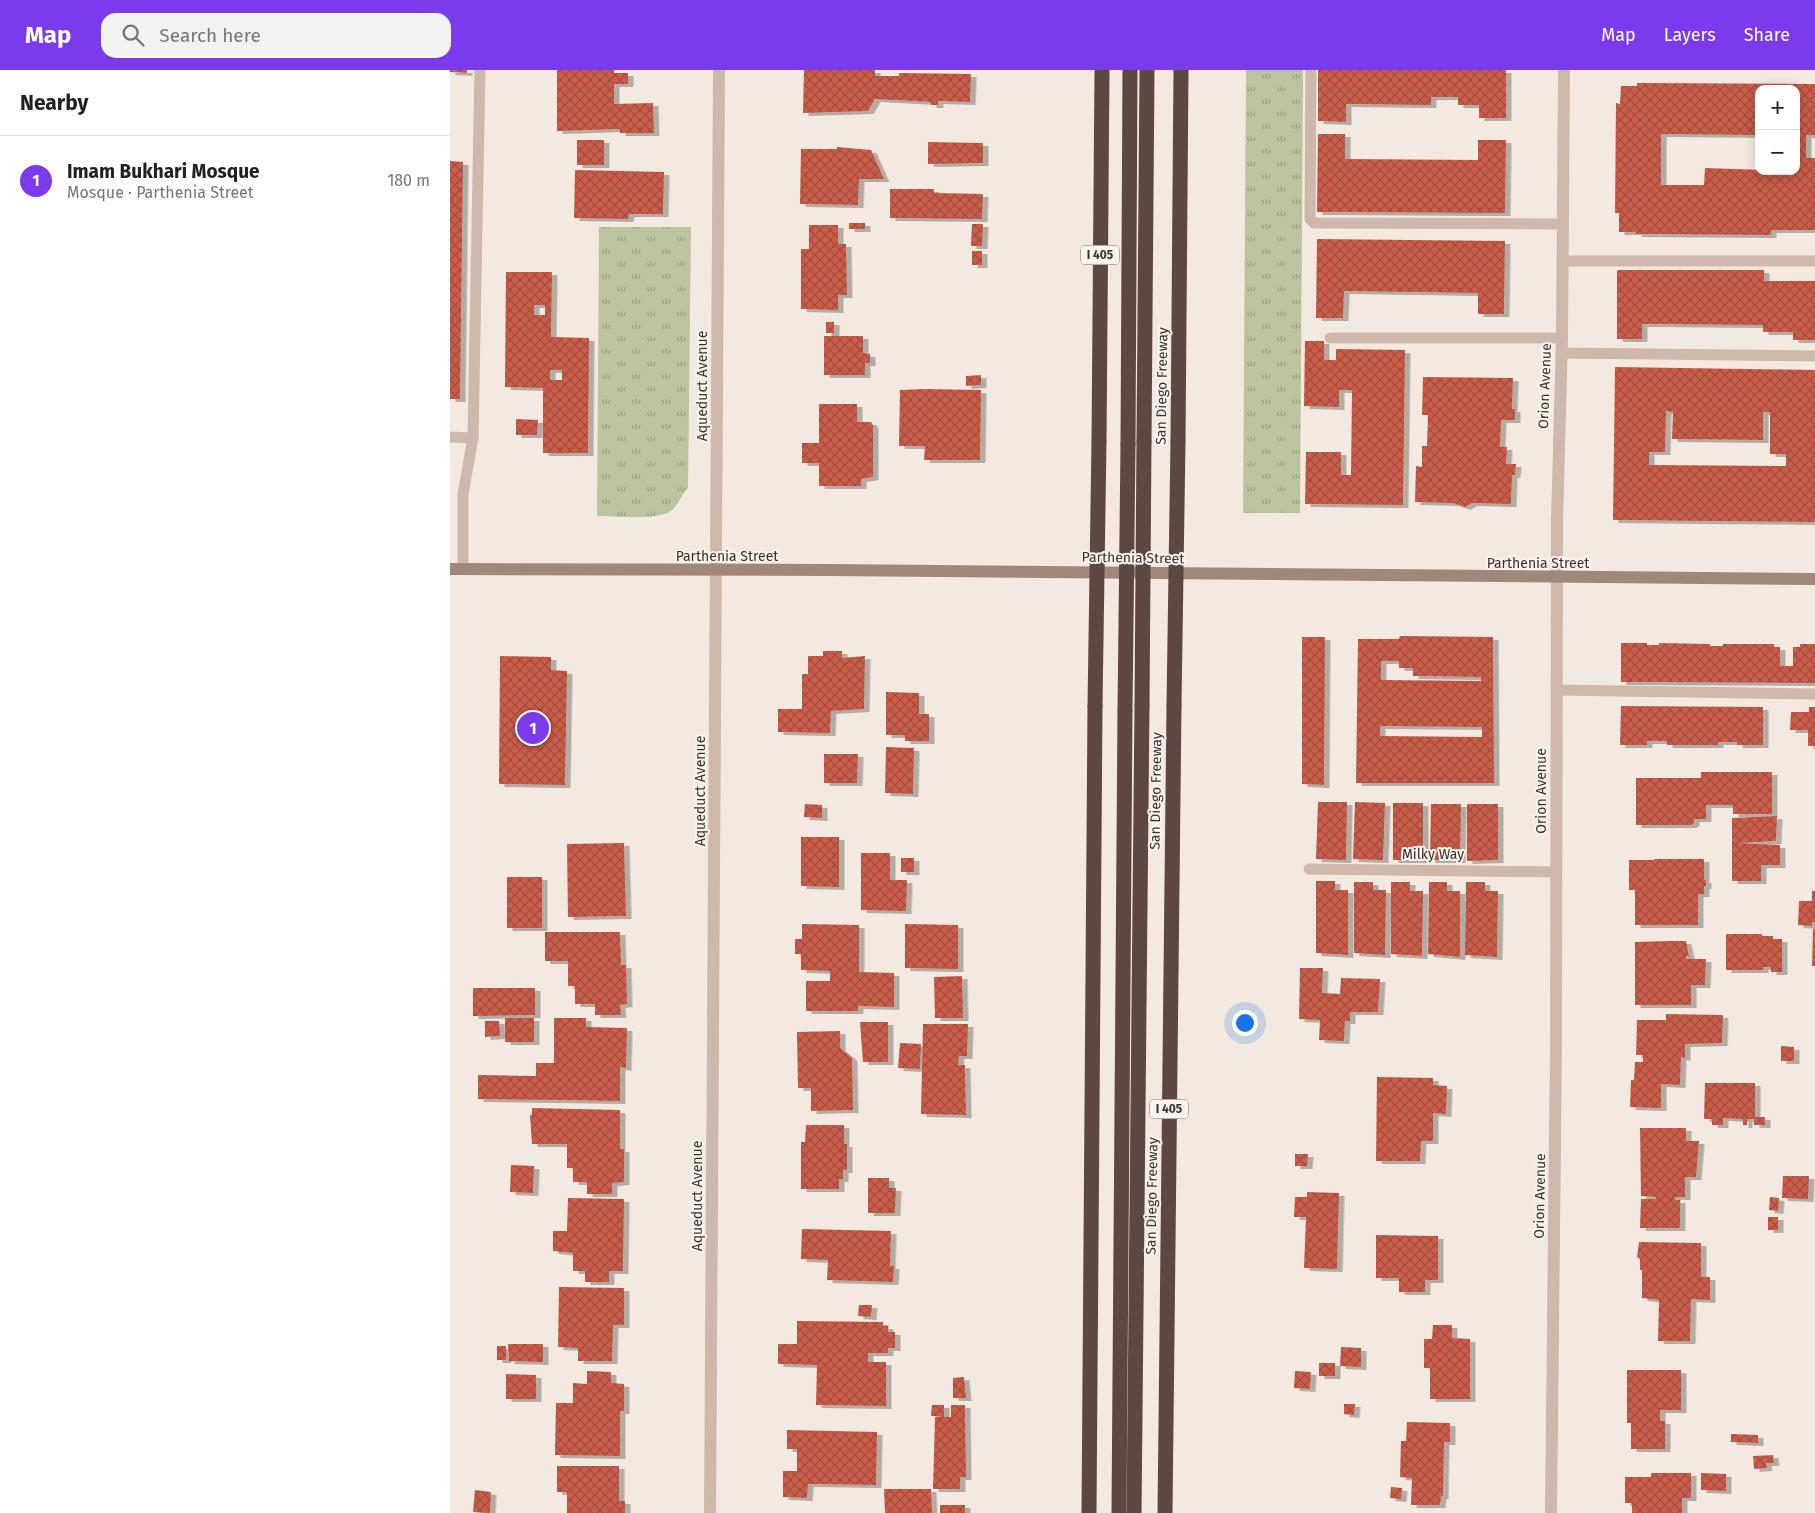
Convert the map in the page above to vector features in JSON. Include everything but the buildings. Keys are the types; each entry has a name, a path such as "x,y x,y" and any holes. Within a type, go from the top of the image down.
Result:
{"highway":[{"name":"I 405","path":"1089,1513 1102,70"},
{"path":"1119,1513 1130,70"},
{"path":"1134,1513 1147,70"},
{"name":"San Diego Freeway","path":"1165,1513 1181,70"}],"main road":[{"name":"Parthenia Street","path":"456,569 850,570 1815,579"}],"street":[{"name":"Aqueduct Avenue","path":"710,1513 719,70"},
{"name":"Orion Avenue","path":"1551,1513 1557,578 1562,338 1564,70"}],"lane":[{"path":"456,569 463,494 473,438 480,70"},
{"path":"1311,70 1310,218 1314,223 1562,224"},
{"path":"1562,261 1815,261"},
{"path":"1330,338 1562,338"},
{"path":"1561,353 1815,356"},
{"path":"450,437 473,438"},
{"path":"1557,690 1815,694"},
{"name":"Milky Way","path":"1310,869 1556,872"}],"green space":[{"path":"1246,70 1303,70 1300,513 1243,513"},
{"path":"599,227 691,227 688,488 672,510 658,516 597,516"}],"place":[{"name":"Imam Bukhari Mosque","path":"533,728"}]}
